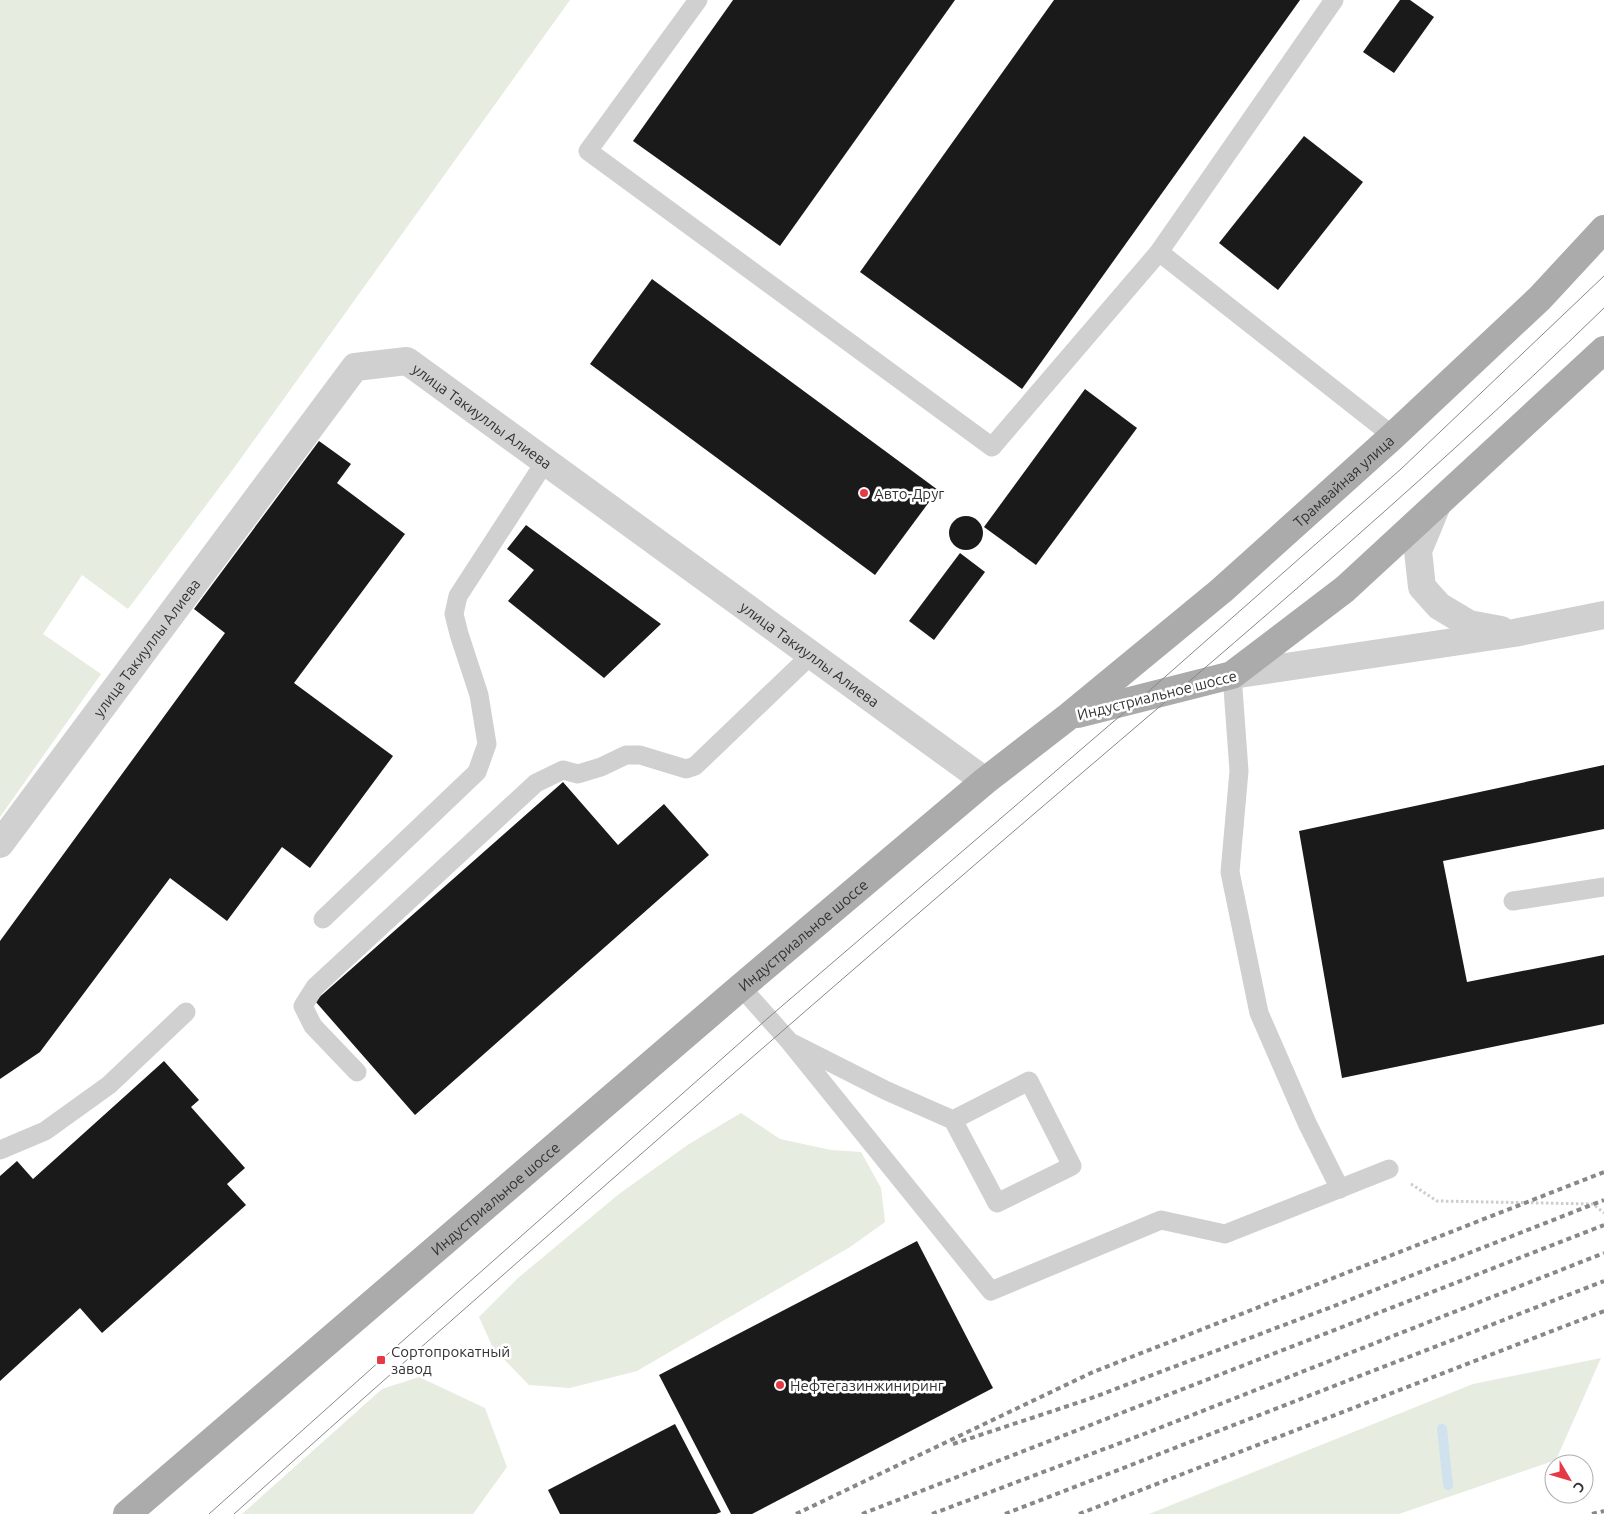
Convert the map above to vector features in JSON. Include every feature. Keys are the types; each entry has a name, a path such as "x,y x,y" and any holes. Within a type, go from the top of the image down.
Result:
{"main road":[{"name":"Трамвайная улица","path":"1069,716 1222,590 1393,436 1540,298 1604,229"},
{"path":"1232,675 1345,589 1604,350"},
{"name":"Индустриальное шоссе","path":"127,1514 741,987 985,781 1069,716 1232,675"}],"street":[{"name":"улица Такиуллы Алиева","path":"0,844 355,367 407,361 985,781"},
{"path":"1437,505 1418,551 1422,586 1439,606 1469,624 1514,633"},
{"name":"Индустриальное шоссе","path":"1232,675 1514,633 1604,614"}],"lane":[{"path":"698,0 588,151 992,447 1159,252 1334,0"},
{"path":"1159,252 1393,436"},
{"path":"323,919 477,772 487,744 479,695 458,634 454,614 458,596 545,462"},
{"path":"358,1072 313,1026 304,1006 316,987 536,783 563,770 578,774 601,767 626,755 640,754 686,769 695,766 811,655"},
{"path":"1232,675 1239,771 1230,872 1259,1013 1307,1123 1340,1188"},
{"path":"1513,902 1604,887"},
{"path":"741,987 788,1041 991,1291 1161,1220 1225,1234 1389,1170"},
{"path":"0,1150 45,1131 109,1085 186,1012"},
{"path":"788,1041 888,1091 953,1120 997,1203 1072,1166 1029,1081 953,1120"}],"path":[{"path":"1389,1170 1437,1201 1593,1204 1604,1213"}],"shaded area":[{"path":"0,0 570,0 234,468 128,609 82,575 43,634 101,674 0,817"},
{"path":"741,1113 780,1139 831,1150 861,1152 881,1188 885,1222 850,1247 637,1371 570,1388 529,1385 493,1348 479,1317 518,1278 619,1194 689,1144"},
{"path":"1601,1358 1559,1454 1544,1454 1544,1464 1399,1514 1149,1514 1473,1384"},
{"path":"419,1377 485,1408 507,1467 473,1514 242,1514 382,1389"}],"building":[{"path":"733,0 955,0 780,246 633,141"},
{"path":"1054,0 1300,0 1022,389 860,272"},
{"path":"1400,0 1410,0 1434,17 1394,73 1363,52"},
{"path":"1304,136 1363,182 1278,290 1219,243"},
{"path":"652,279 938,490 875,575 590,364"},
{"path":"1085,389 1137,428 1036,565 984,527"},
{"path":"319,441 351,464 337,483 405,534 294,683 393,756 310,868 282,847 227,921 170,878 40,1052 0,1079 0,941 225,633 194,609"},
{"path":"966,516 973,517 978,521 982,526 982,540 978,545 973,549 966,550 959,549 954,545 950,540 949,533 950,526 954,521 959,517"},
{"path":"526,525 661,624 604,678 508,601 534,570 507,549"},
{"path":"960,553 985,572 934,640 909,621"},
{"path":"1604,765 1604,829 1443,861 1467,982 1604,955 1604,1024 1342,1078 1299,831"},
{"path":"563,782 618,845 664,804 709,855 415,1115 315,1001"},
{"path":"164,1061 199,1100 191,1107 245,1168 227,1184 246,1205 102,1333 80,1308 0,1381 0,1176 17,1161 33,1179"},
{"path":"917,1241 993,1388 752,1514 731,1514 659,1375"},
{"path":"675,1424 721,1512 716,1514 560,1514 548,1490"}],"waterway":[{"path":"1442,1429 1448,1485"}],"tram line":[{"path":"209,1514 768,1018 1141,698 1401,469 1604,276"},
{"path":"234,1514 716,1089 1385,511 1532,377 1604,308"}],"railway":[{"path":"796,1514 1093,1372 1604,1172"},
{"path":"953,1444 1089,1399 1334,1306 1604,1200"},
{"path":"862,1514 1604,1225"},
{"path":"932,1514 1144,1434 1604,1253"},
{"path":"1005,1514 1604,1281"},
{"path":"1079,1514 1604,1311"},
{"path":"1592,1514 1604,1511"}],"place":[{"name":"Авто-Друг","path":"864,493"},
{"name":"Сортопрокатный завод","path":"381,1360"},
{"name":"Нефтегазинжиниринг","path":"780,1385"}]}
